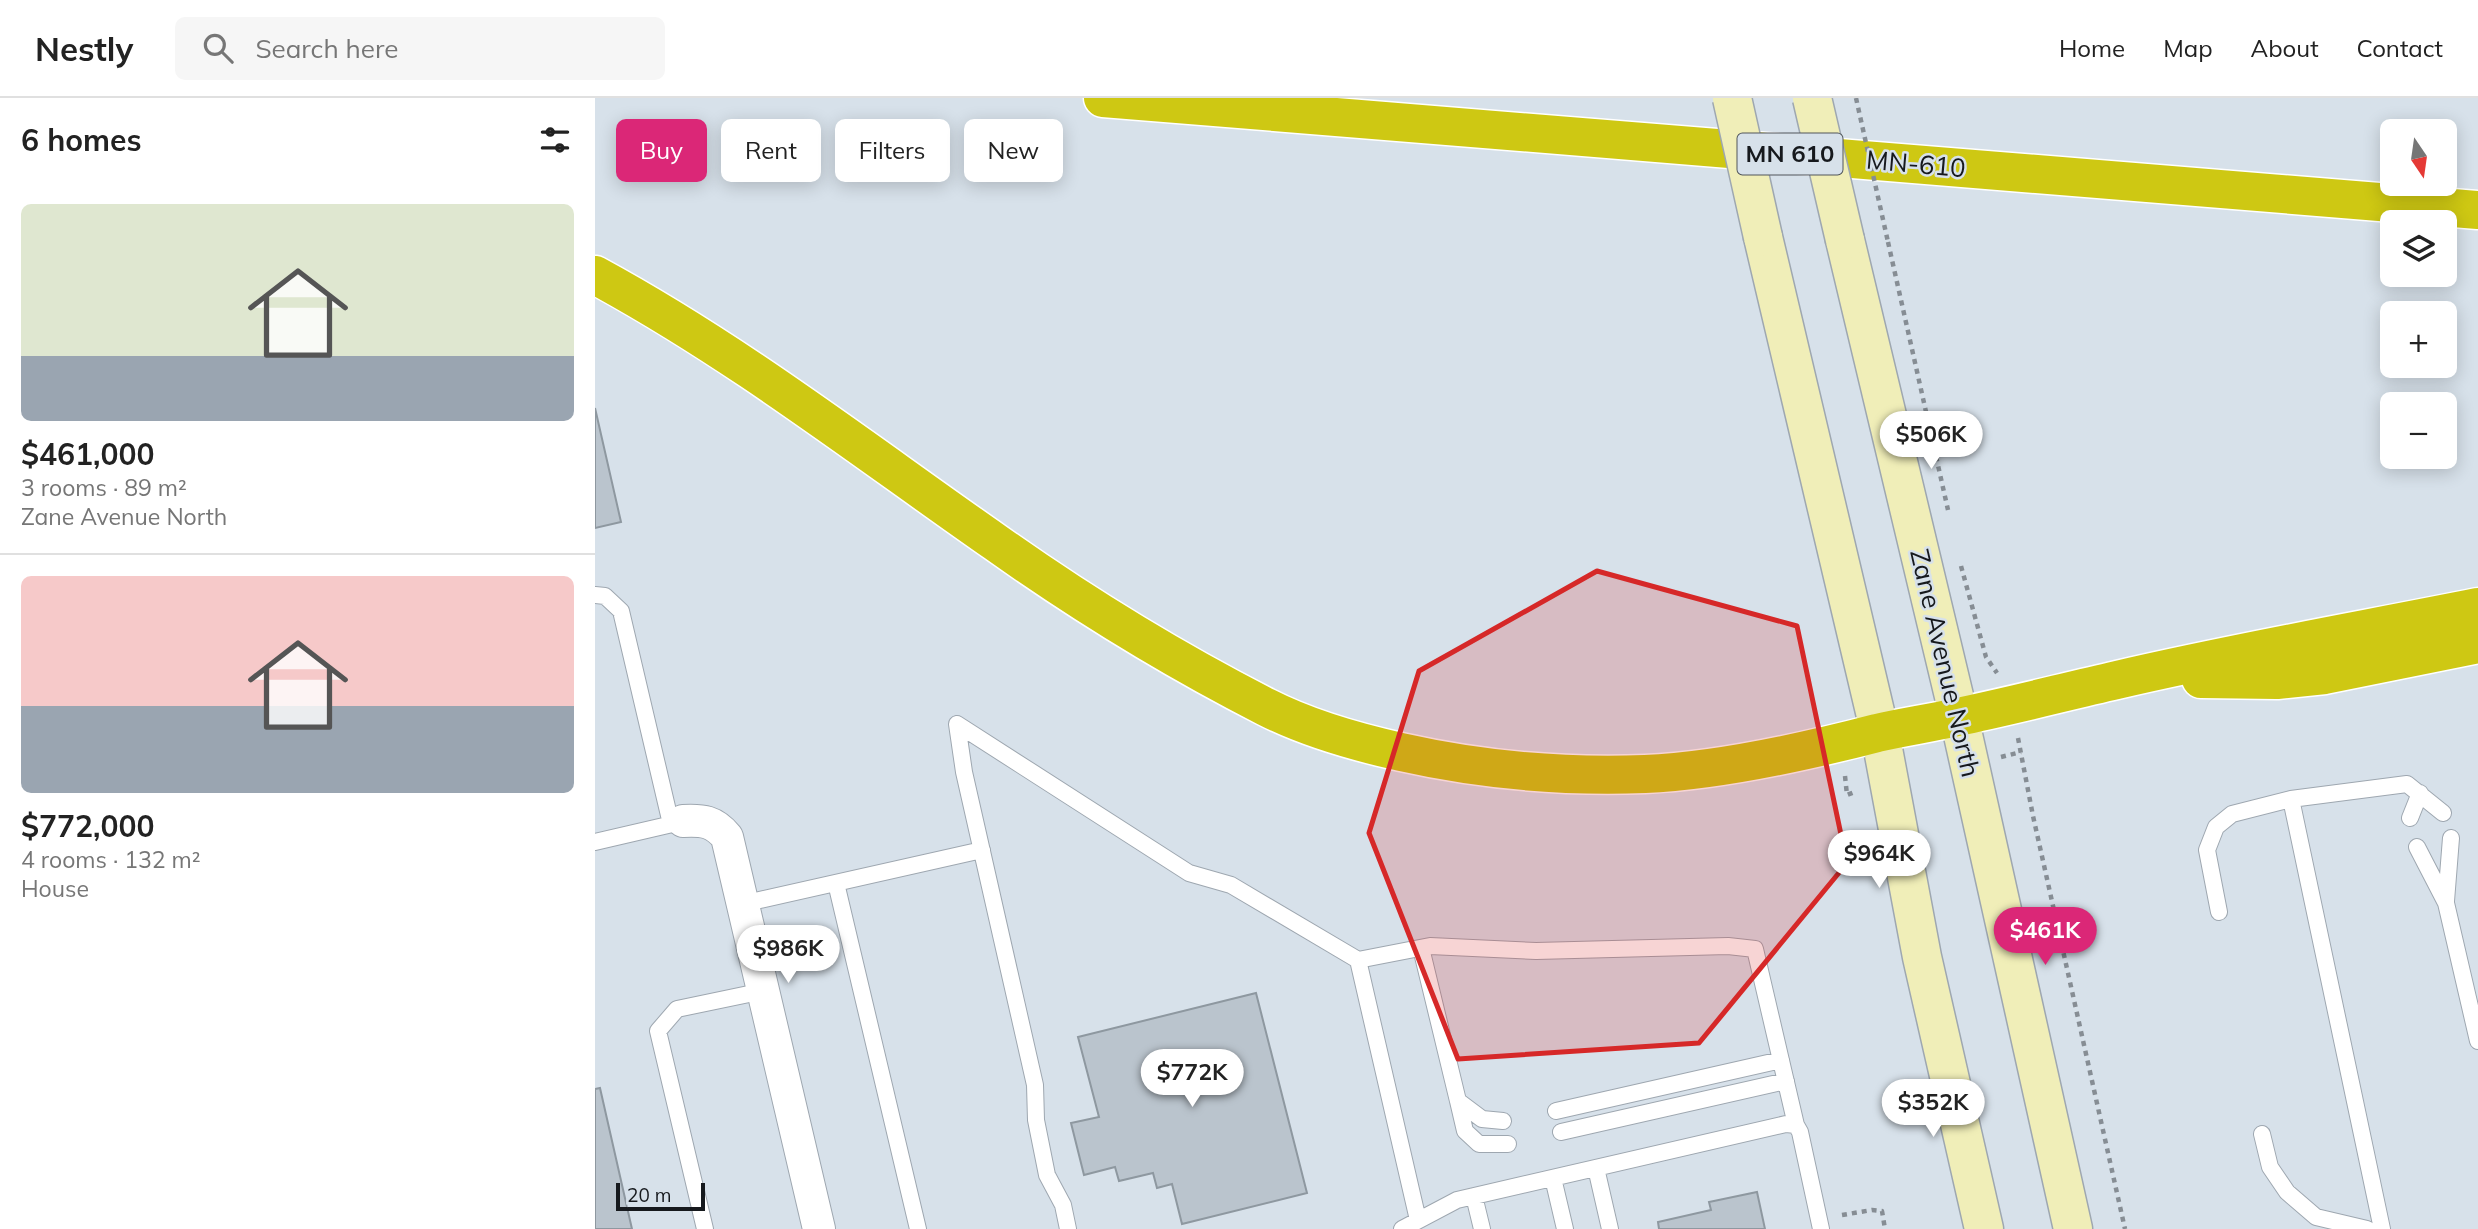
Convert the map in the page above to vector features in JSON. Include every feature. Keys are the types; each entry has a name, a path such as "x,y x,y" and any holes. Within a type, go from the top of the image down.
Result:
{"highway":[{"name":"MN-610","path":"1103,98 2478,210"},
{"path":"595,275 644,301 746,366 996,544 1165,652 1272,710 1318,728 1373,746 1455,763 1525,771 1586,774 1649,774 1691,770 1842,743 2129,677 2478,607"},
{"path":"2129,677 2277,680 2325,675 2478,644"}],"main road":[{"path":"1732,98 1880,733 1922,957 1984,1229"},
{"name":"Zane Avenue North","path":"1812,98 1959,717 2073,1229"}],"street":[{"path":"677,823 705,820 718,826 727,837 819,1229"}],"lane":[{"path":"595,595 605,596 621,611 677,823 595,842"},
{"path":"1068,1229 1063,1205 1047,1175 1036,1120 1035,1085 964,772 957,724 1189,873 1231,885 1358,960 1430,946 1536,951 1728,946 1755,949 1796,1125 1800,1132 1819,1223"},
{"path":"2219,912 2207,850 2216,827 2232,814 2291,799 2407,784 2443,813"},
{"path":"2410,818 2420,793"},
{"path":"2291,799 2382,1229"},
{"path":"2446,903 2451,838"},
{"path":"2417,847 2446,903 2478,1041"},
{"path":"743,904 982,850"},
{"path":"836,883 918,1229"},
{"path":"1421,948 1465,1131 1479,1144 1509,1144"},
{"path":"1358,960 1418,1220"},
{"path":"705,1229 658,1031 677,1009 763,991"},
{"path":"1556,1111 1781,1060"},
{"path":"1561,1132 1786,1081"},
{"path":"1458,1101 1482,1119 1503,1121"},
{"path":"1402,1229 1457,1199 1786,1124 1796,1125"},
{"path":"2262,1134 2270,1167 2287,1192 2316,1217 2367,1229"},
{"path":"1596,1168 1610,1229"},
{"path":"1553,1178 1565,1229"},
{"path":"1474,1196 1482,1229"}],"path":[{"path":"1856,98 1888,242"},
{"path":"1819,1223 1872,1210 1882,1211 1885,1229"}],"highlighted area":[{"path":"1597,571 1797,626 1847,863 1699,1043 1458,1059 1369,833 1419,671"}],"building":[{"path":"595,408 621,522 595,528"},
{"path":"1256,993 1307,1193 1182,1224 1172,1184 1157,1188 1153,1173 1119,1181 1115,1167 1084,1175 1071,1123 1099,1117 1078,1037"},
{"path":"600,1088 632,1229 595,1229 595,1089"},
{"path":"1757,1192 1765,1229 1659,1229 1658,1222 1711,1210 1709,1202"}]}
